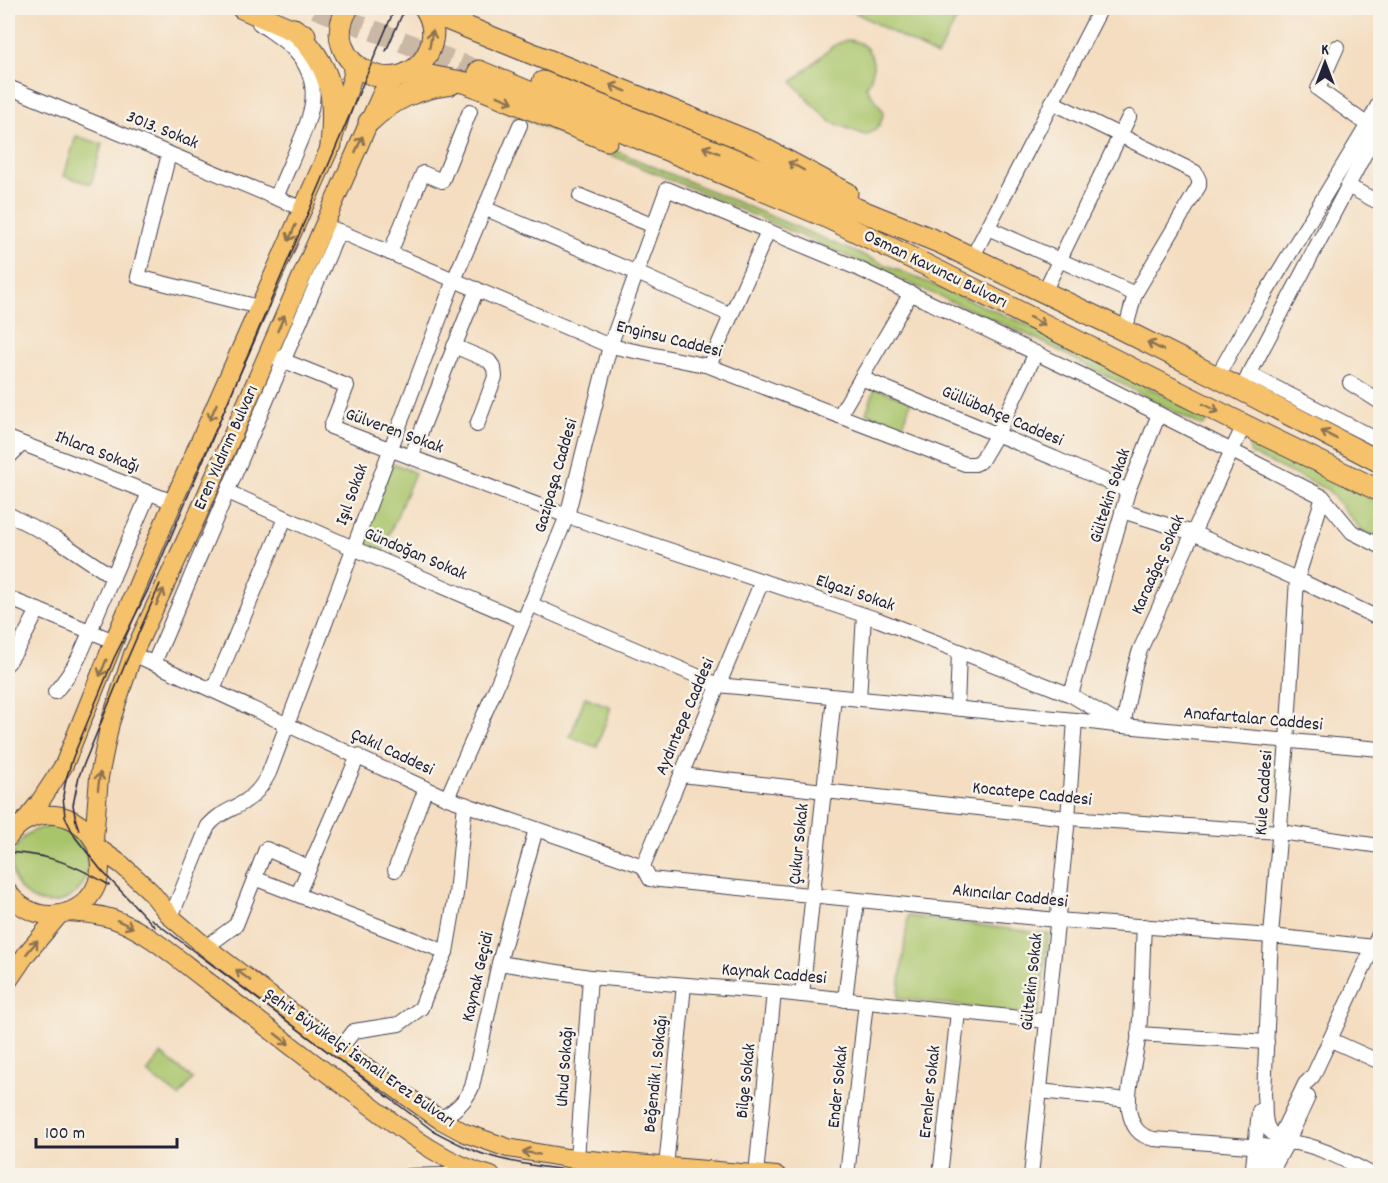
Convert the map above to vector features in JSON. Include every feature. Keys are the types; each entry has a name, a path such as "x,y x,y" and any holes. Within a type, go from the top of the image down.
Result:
{"highway":[{"path":"242,8 294,29 348,57"},
{"path":"348,8 342,20 341,29 341,37 348,57 356,67 375,77 396,77 407,73 424,59 431,44 432,27 426,9"},
{"path":"426,9 755,144 941,243"},
{"path":"294,29 317,57 329,81 333,104 331,145"},
{"path":"407,73 476,70"},
{"path":"369,122 394,101 412,92 434,87 476,70"},
{"name":"Osman Kavuncu Bulvarı","path":"476,70 941,243 1217,377 1245,382 1380,462"},
{"name":"Osman Kavuncu Bulvarı","path":"476,70 828,231 928,267 1380,491"}],"main road":[{"name":"Eren Yıldırım Bulvarı","path":"14,829 46,793 64,765 173,502 331,145 353,75 348,57"},
{"name":"Eren Yıldırım Bulvarı","path":"64,914 83,904 94,890 101,870 96,844 99,777 110,723 133,654 199,512 275,358 331,228 369,122 382,93 390,83 407,73"},
{"name":"Şehit Büyükelçi İsmail Erez Bulvarı","path":"14,829 41,815 50,814 75,821 89,832 96,844 150,891 171,917 206,947 340,1049 439,1119 465,1133 494,1144 577,1159 777,1176"},
{"name":"Şehit Büyükelçi İsmail Erez Bulvarı","path":"8,892 18,904 42,915 102,916 134,929 166,950 420,1142 454,1162 487,1174"},
{"path":"8,981 27,953 64,914"}],"street":[{"path":"237,8 293,49 307,68 312,85 313,100 309,119 276,198"},
{"path":"972,258 1101,8"},
{"path":"1337,47 1318,89 1376,129"},
{"name":"3013. Sokak","path":"8,87 303,209"},
{"path":"1380,101 1376,129 1245,382 1380,441"},
{"path":"1052,102 1195,172 1199,180 1198,186 1135,294 1125,331"},
{"path":"390,253 423,173 442,181 470,111"},
{"path":"1044,292 1129,117"},
{"name":"Işıl Sokak","path":"171,917 208,826 219,815 247,800 262,786 269,773 453,279 520,125"},
{"path":"1217,377 1238,339 1376,129"},
{"path":"169,154 138,277 259,307"},
{"path":"1348,186 1374,200"},
{"name":"Gazipaşa Caddesi","path":"447,798 495,690 567,516 610,346 667,189 768,231"},
{"path":"580,196 654,226"},
{"path":"484,208 731,315"},
{"name":"Enginsu Caddesi","path":"331,228 610,346 709,366 965,464 975,464 981,461 997,434 1036,353"},
{"path":"988,228 1135,294"},
{"path":"709,366 768,231 857,268 1036,353 1323,497 1352,532 1380,546"},
{"path":"411,457 477,289"},
{"path":"839,416 911,294"},
{"path":"454,346 489,361 494,368 495,377 477,424"},
{"path":"154,663 228,492 275,358"},
{"name":"Gülveren Sokak","path":"275,358 347,386 331,428 567,516"},
{"name":"Güllübahçe Caddesi","path":"861,378 1128,491"},
{"path":"1350,383 1380,402"},
{"name":"Gültekin Sokak","path":"1071,695 1128,491 1160,414"},
{"name":"Karaağaç Sokak","path":"1123,726 1140,650 1244,424"},
{"name":"Ihlara Sokağı","path":"8,438 173,502"},
{"path":"8,458 22,444"},
{"name":"Gündoğan Sokak","path":"228,492 523,621"},
{"path":"55,692 65,682 85,645 149,493"},
{"name":"Kule Caddesi","path":"1280,1142 1267,1126 1264,1095 1271,936 1287,741 1296,579 1323,497"},
{"path":"1122,511 1193,533 1380,619"},
{"path":"8,514 58,540 113,577"},
{"name":"Elgazi Sokak","path":"567,516 864,615 1071,695 1123,726"},
{"path":"213,690 285,518"},
{"name":"Aydıntepe Caddesi","path":"643,866 762,581"},
{"path":"8,598 114,641"},
{"name":"Anafartalar Caddesi","path":"530,604 718,686 1380,749"},
{"path":"8,663 38,610"},
{"path":"859,699 864,615"},
{"path":"957,708 959,651"},
{"name":"Çakıl Caddesi","path":"133,654 447,798 643,866"},
{"name":"Çukur Sokak","path":"802,995 834,697"},
{"name":"Gültekin Sokak","path":"1031,1176 1068,818 1075,720"},
{"path":"298,894 358,756"},
{"name":"Kocatepe Caddesi","path":"681,775 1068,818 1280,832 1380,846"},
{"path":"395,870 426,788"},
{"path":"340,1049 354,1031 399,1024 421,1008 446,952 456,894 465,804"},
{"name":"Kaynak Geçidi","path":"439,1119 459,1107 472,1088 499,963 536,829"},
{"path":"206,947 236,925 266,849 309,867"},
{"name":"Akıncılar Caddesi","path":"643,866 650,879 1057,920 1271,936 1377,949"},
{"path":"254,878 446,952"},
{"path":"845,1000 857,900"},
{"path":"1144,926 1138,1034 1129,1100 1132,1120 1137,1131 1154,1139 1250,1146 1280,1142 1301,1144 1315,1148 1375,1176"},
{"path":"1253,1176 1280,1142 1313,1086 1313,1076 1377,949 1380,932"},
{"name":"Kaynak Caddesi","path":"499,963 590,977 774,992 1047,1021"},
{"name":"Uhud Sokağı","path":"577,1159 590,977"},
{"name":"Beğendik 1. Sokağı","path":"666,1167 684,986"},
{"name":"Bilge Sokak","path":"756,1174 774,992"},
{"name":"Ender Sokak","path":"848,1176 866,1002"},
{"name":"Erenler Sokak","path":"940,1176 958,1011"},
{"path":"1138,1034 1267,1042"},
{"path":"1330,1040 1380,1062"},
{"path":"1040,1091 1129,1100"},
{"name":"Kule Caddesi","path":"1253,1176 1260,1102 1264,1095"},
{"path":"1269,1176 1280,1142"},
{"path":"408,1176 487,1174"}],"green space":[{"path":"847,8 958,8 962,9 937,56"},
{"path":"846,40 855,41 868,50 873,72 866,87 883,111 878,126 865,135 831,122 792,82 833,46"},
{"path":"498,101 1047,333 1205,417 1206,423 1202,426 1035,338 698,191 496,107"},
{"path":"76,136 102,144 91,184 64,176"},
{"path":"875,388 911,401 903,426 866,413"},
{"path":"1253,439 1380,503 1380,539 1360,529 1328,490 1251,454 1249,446"},
{"path":"393,463 415,473 380,556 358,547"},
{"path":"585,697 611,707 597,747 570,737"},
{"path":"43,827 57,827 71,833 82,844 88,858 85,880 77,892 57,903 43,903 29,897 18,886 12,872 12,858 18,844 29,833"},
{"path":"908,916 1049,934 1038,1016 898,998"},
{"path":"161,1054 193,1079 179,1097 147,1073"}],"tunnel":[{"path":"315,8 479,71"}],"tram line":[{"path":"155,927 101,870 75,837 65,817 63,796 66,779 114,658 149,588 395,8"},
{"path":"386,51 405,8"},
{"path":"79,830 73,805 79,776 160,584"},
{"path":"8,852 36,855 60,861 109,885"},
{"path":"151,919 432,1130 445,1137 483,1154 521,1163 640,1176"}]}
